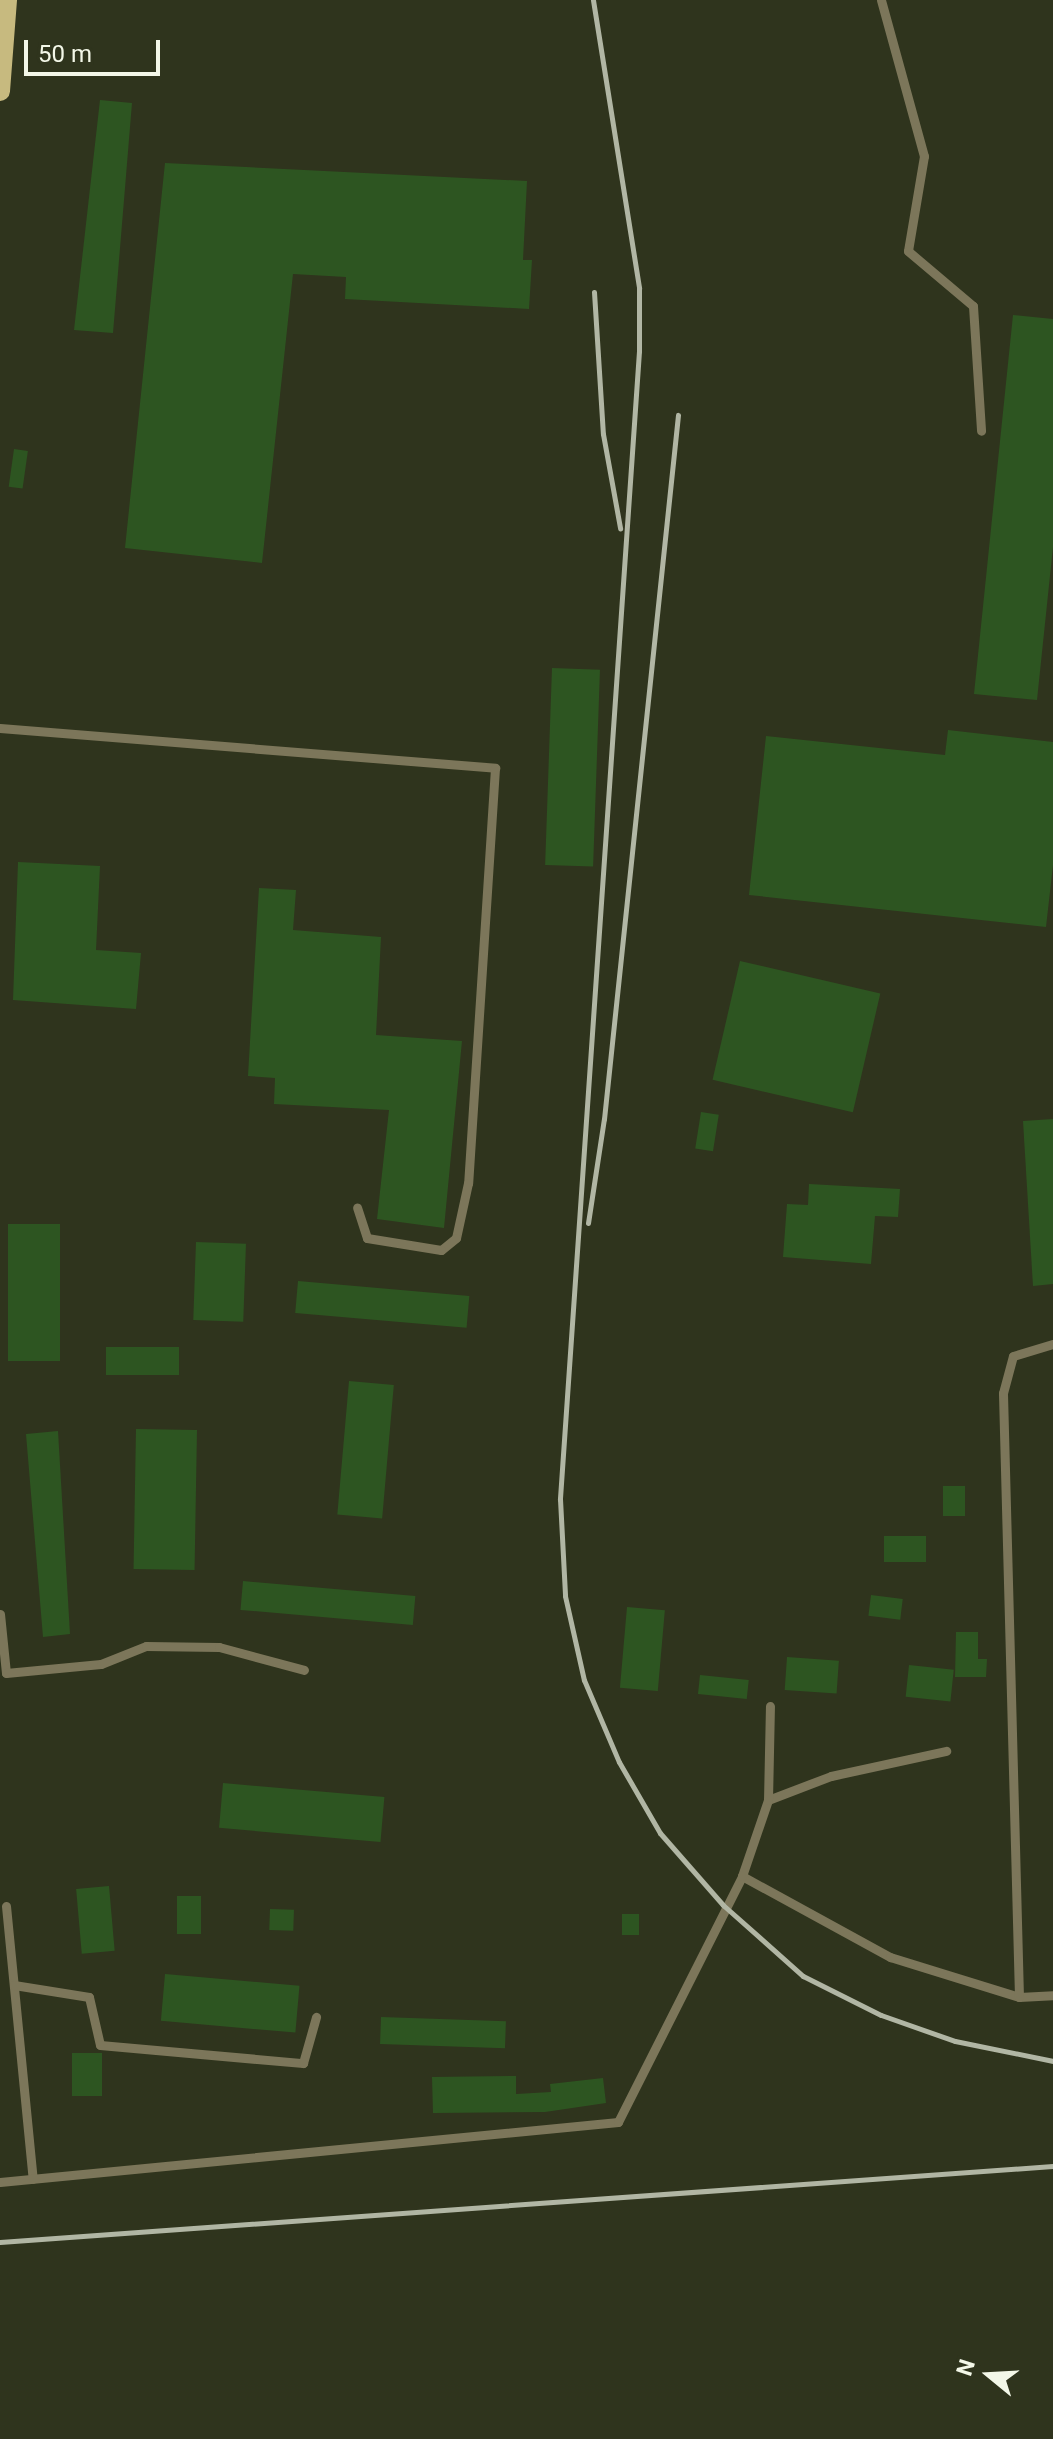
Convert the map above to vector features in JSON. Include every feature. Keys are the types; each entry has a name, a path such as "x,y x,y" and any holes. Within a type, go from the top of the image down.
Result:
{"main road":[{"path":"0,91 7,0"}],"lane":[{"path":"881,0 924,156 908,251 973,306 981,431"},
{"path":"0,728 495,768 468,1183 456,1238 441,1250 367,1238 357,1208"},
{"path":"1019,1997 1003,1393 1013,1356 1053,1344"},
{"path":"0,1614 6,1673 101,1664 146,1646 219,1647 304,1670"},
{"path":"0,2182 618,2122 742,1876 768,1800 770,1706"},
{"path":"768,1800 831,1776 946,1751"},
{"path":"742,1876 890,1957 1019,1997 1053,1995"},
{"path":"6,1906 33,2179"},
{"path":"14,1985 89,1997 100,2045 303,2063 316,2017"}],"building":[{"path":"100,100 132,103 113,333 74,330"},
{"path":"165,163 527,181 523,260 532,260 529,309 345,299 346,277 293,274 262,563 125,548"},
{"path":"1013,315 1053,319 1053,547 1037,700 974,694"},
{"path":"14,449 28,451 23,489 9,487"},
{"path":"552,668 600,670 593,867 545,865"},
{"path":"948,730 1053,742 1053,865 1046,927 749,895 766,736 945,755"},
{"path":"18,862 100,866 96,950 141,953 136,1009 13,1000"},
{"path":"259,888 296,890 293,930 381,937 376,1035 462,1041 444,1228 377,1219 389,1110 274,1104 275,1078 248,1076"},
{"path":"740,961 880,993 853,1112 713,1080"},
{"path":"701,1112 719,1115 713,1151 695,1149"},
{"path":"1053,1119 1053,1284 1033,1286 1023,1121"},
{"path":"809,1184 900,1189 898,1217 875,1216 871,1264 783,1257 787,1204 808,1205"},
{"path":"8,1224 60,1224 60,1361 8,1361"},
{"path":"196,1242 246,1244 243,1322 193,1320"},
{"path":"298,1281 469,1296 467,1328 295,1313"},
{"path":"106,1347 179,1347 179,1375 106,1375"},
{"path":"349,1381 394,1385 382,1518 337,1514"},
{"path":"136,1429 197,1430 195,1570 134,1569"},
{"path":"58,1431 70,1634 43,1637 26,1434"},
{"path":"943,1486 965,1486 965,1516 943,1516"},
{"path":"884,1536 926,1536 926,1562 884,1562"},
{"path":"243,1581 415,1596 413,1625 240,1610"},
{"path":"871,1595 903,1599 900,1620 868,1616"},
{"path":"627,1607 665,1610 658,1691 620,1688"},
{"path":"956,1632 978,1632 978,1659 987,1659 986,1677 955,1677"},
{"path":"787,1657 839,1661 837,1694 785,1690"},
{"path":"909,1665 954,1670 950,1702 906,1697"},
{"path":"700,1675 749,1680 747,1699 698,1694"},
{"path":"223,1783 384,1797 380,1842 219,1828"},
{"path":"109,1886 115,1951 82,1954 76,1889"},
{"path":"177,1896 201,1896 201,1934 177,1934"},
{"path":"270,1909 294,1910 293,1931 269,1930"},
{"path":"622,1914 639,1914 639,1935 622,1935"},
{"path":"165,1974 299,1986 295,2033 161,2021"},
{"path":"381,2017 506,2021 505,2048 380,2044"},
{"path":"72,2053 102,2053 102,2096 72,2096"},
{"path":"516,2076 516,2094 551,2092 550,2084 603,2078 606,2103 545,2112 433,2113 432,2077"}],"railway":[{"path":"593,0 639,288 639,351 560,1499 565,1596 584,1680 619,1762 660,1833 723,1905 803,1976 881,2015 955,2041 1053,2061"},
{"path":"594,292 603,434 620,528"},
{"path":"588,1223 604,1119 678,415"},
{"path":"0,2242 1053,2166"}]}
